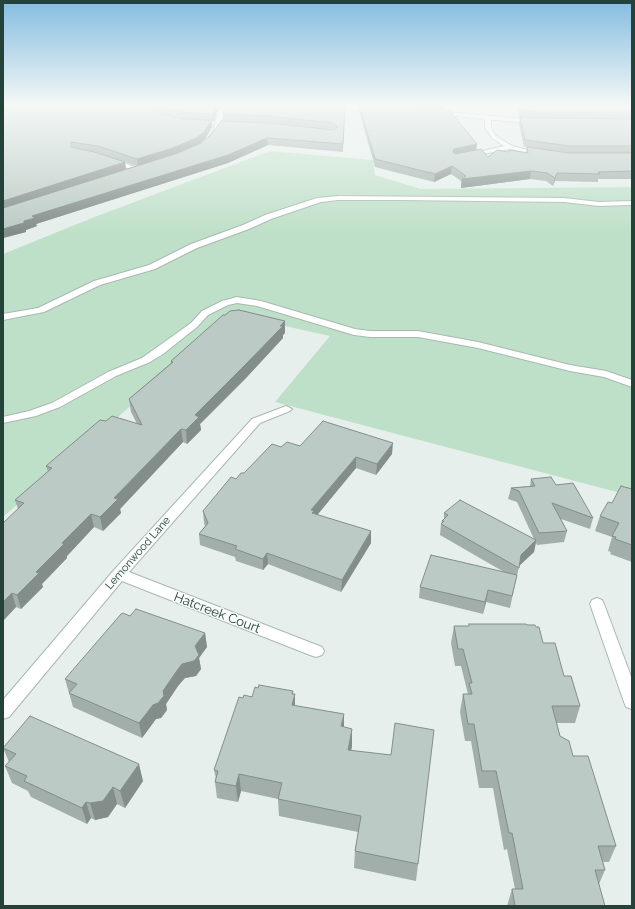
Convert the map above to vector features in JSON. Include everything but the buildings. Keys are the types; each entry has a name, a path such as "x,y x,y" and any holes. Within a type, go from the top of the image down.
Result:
{"street":[{"path":"464,157 504,147"},
{"path":"515,147 548,155"},
{"path":"104,158 138,171"},
{"path":"124,175 146,168"},
{"path":"3,317 41,310 97,283 152,267 194,246 246,227 268,217 320,200 338,198 413,198 564,200 599,204 632,203"},
{"path":"3,420 32,414 56,405 112,374 146,360 194,325 205,313 225,303 237,300 258,303 354,332 375,335 418,334 478,345 570,368 606,374 632,384"},
{"name":"Lemonwood Lane","path":"3,712 119,574 256,421 286,410"},
{"name":"Hatcreek Court","path":"119,574 316,651"},
{"path":"597,604 632,702"}],"green space":[{"path":"270,151 373,160 375,175 421,189 632,187 632,496 275,402 330,336 235,315 3,517 3,254 97,216"}]}
